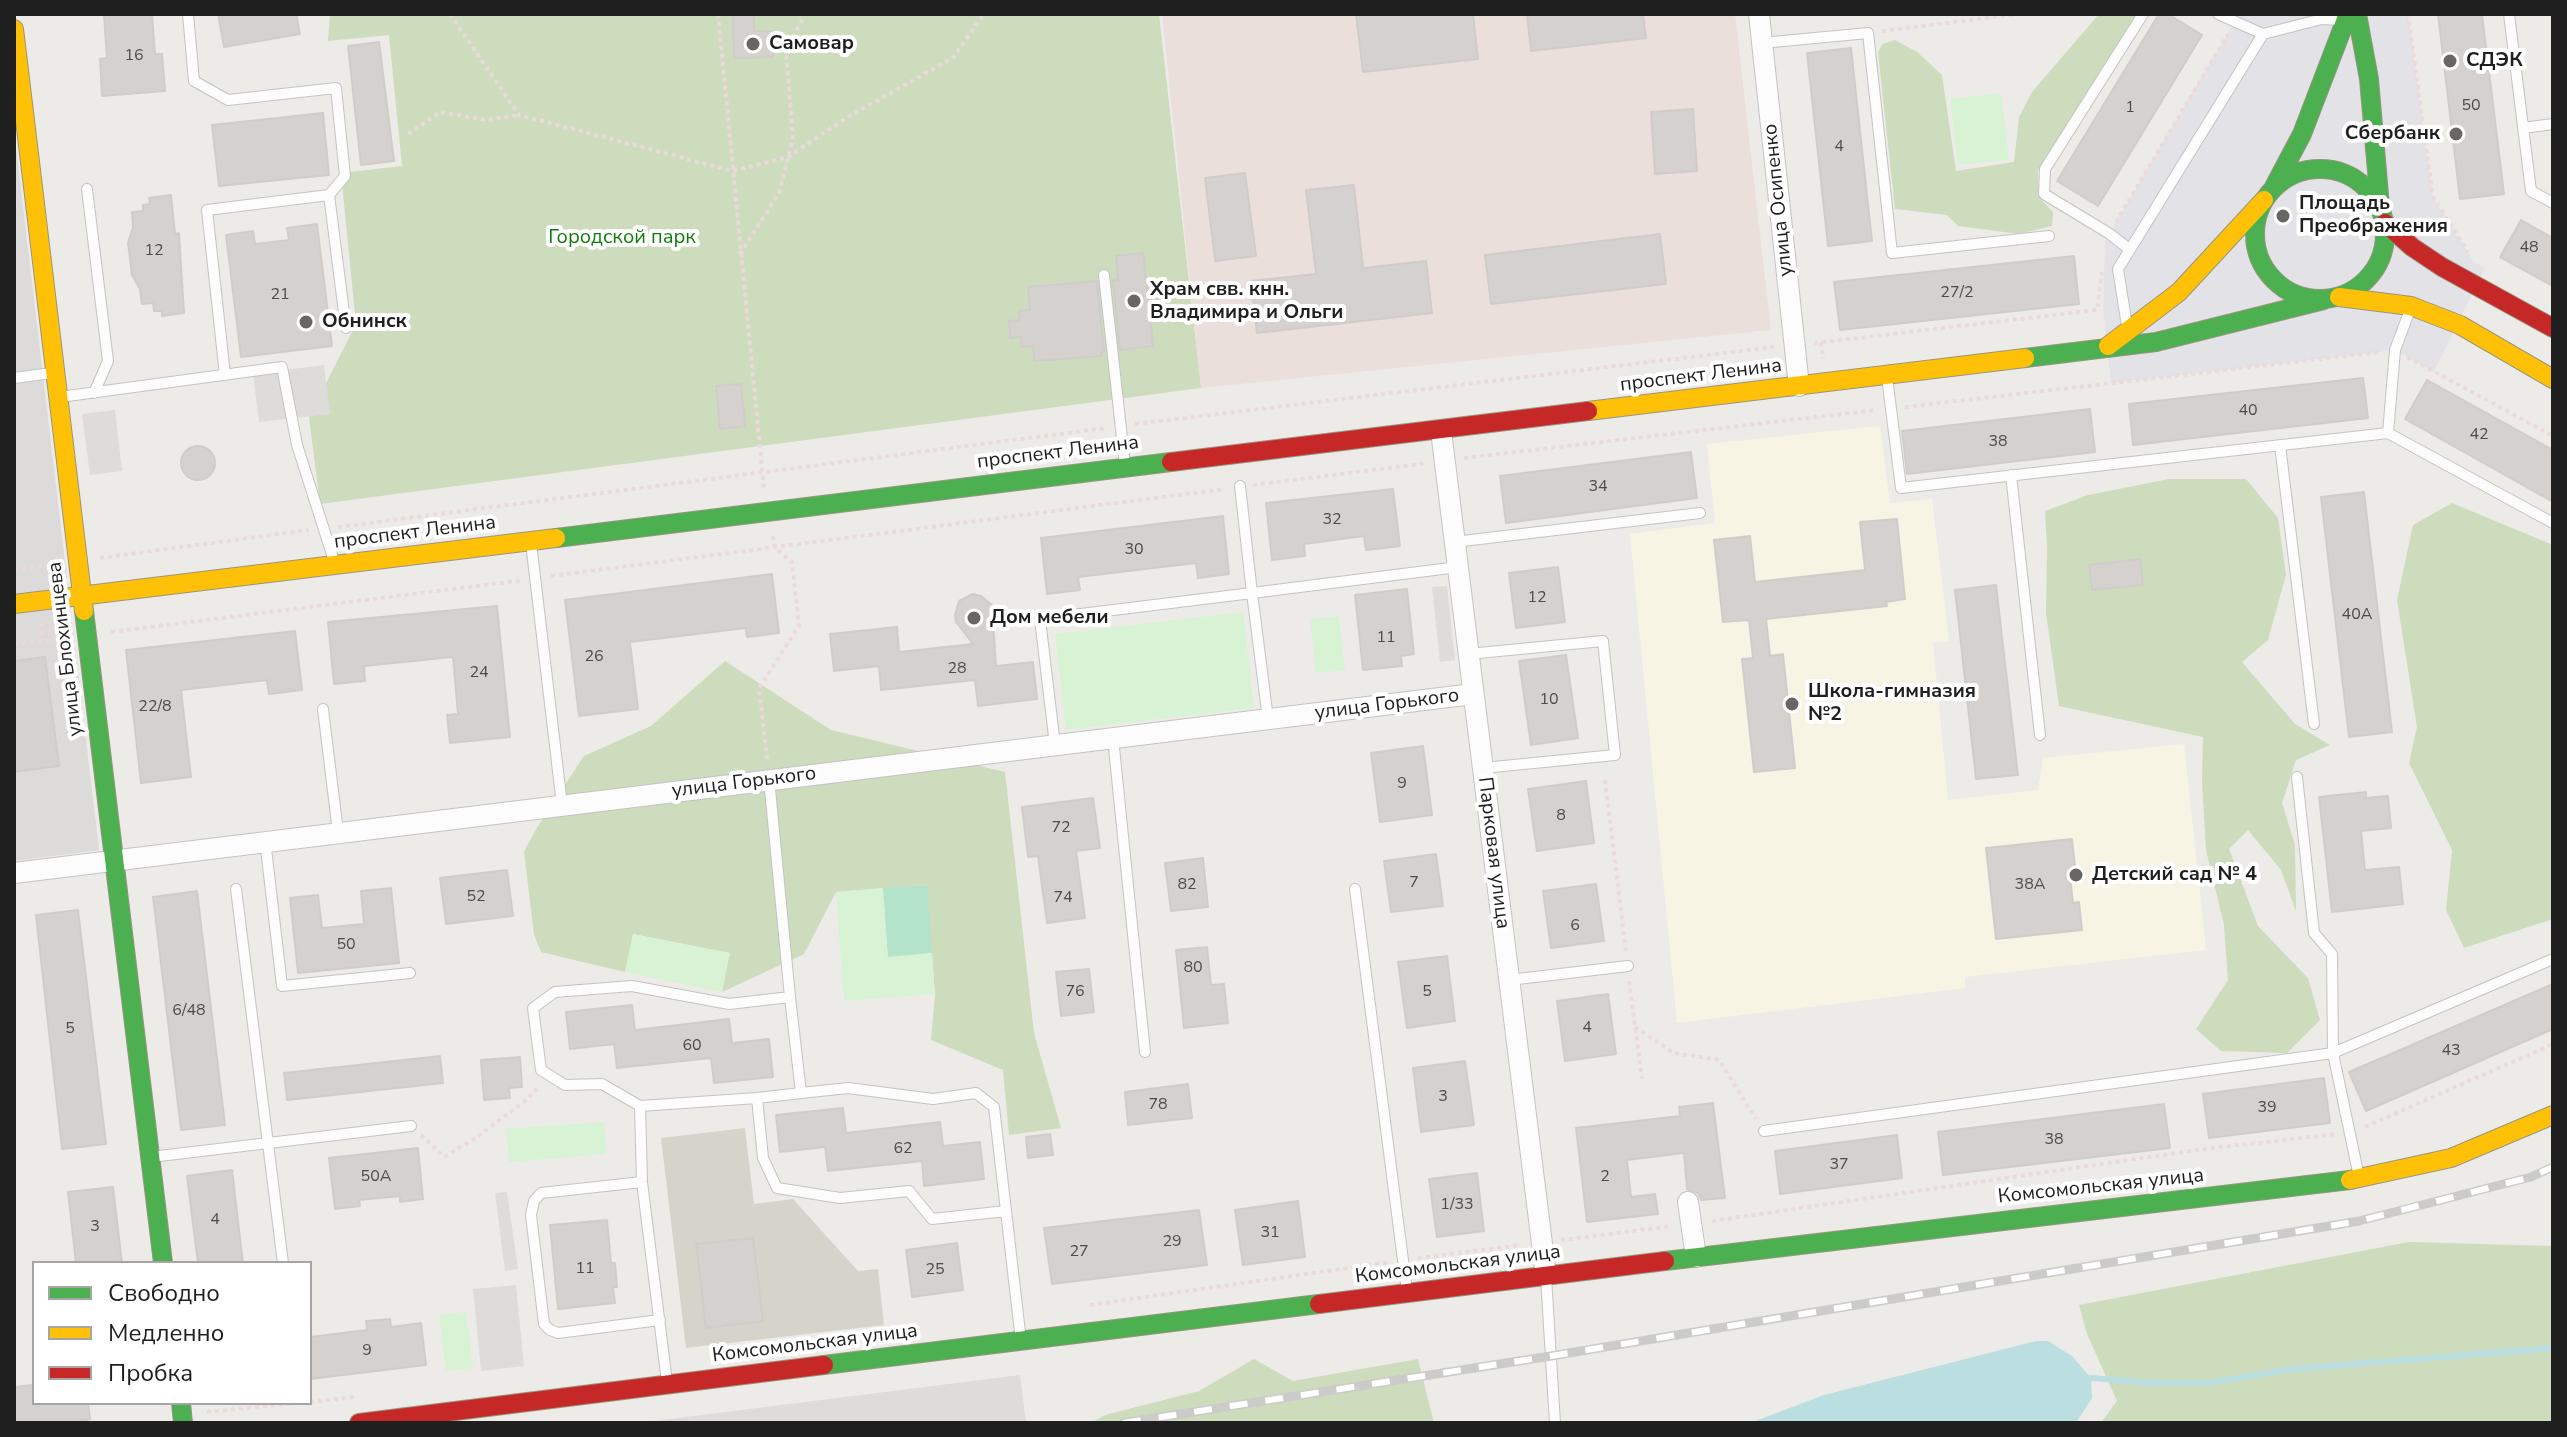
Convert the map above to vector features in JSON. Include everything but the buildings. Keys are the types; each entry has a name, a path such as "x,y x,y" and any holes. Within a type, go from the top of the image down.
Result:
{"main road":[{"name":"проспект Ленина","path":"2108,347 2158,311 2202,270 2269,194 2302,134 2350,16"},
{"path":"2350,16 2369,79 2382,216 2382,254 2376,269 2366,281 2332,298 2293,294 2268,275 2255,245 2257,214 2269,194 2286,177 2301,171 2333,170 2361,183 2382,216 2412,247 2553,328"},
{"name":"улица Блохинцева","path":"14,29 163,1261"},
{"name":"проспект Ленина","path":"14,604 2156,342 2332,298 2411,306 2460,325 2553,379"},
{"name":"Комсомольская улица","path":"359,1423 1696,1257 2359,1179 2451,1158 2553,1115"}],"street":[{"name":"улица Осипенко","path":"1759,14 1799,386"},
{"name":"Парковая улица","path":"1441,431 1546,1276"},
{"name":"улица Горького","path":"14,873 1473,694"},
{"path":"1688,1202 1696,1257"}],"lane":[{"path":"188,14 194,81 228,100 336,88 345,176 329,195 207,210 225,375"},
{"path":"2129,249 2044,194 2045,169 2143,14"},
{"path":"2218,14 2263,34 2322,19 2350,16"},
{"path":"2509,14 2531,191 2553,203"},
{"path":"1762,43 1868,33 1892,253 2049,236"},
{"path":"2129,332 2118,269 2263,34"},
{"path":"2523,128 2553,124"},
{"path":"87,189 108,361 94,393"},
{"path":"329,195 346,328"},
{"path":"1104,275 1125,467"},
{"path":"2388,433 2395,350 2411,306"},
{"path":"58,397 282,367 297,445 335,566"},
{"path":"14,378 56,372"},
{"path":"1887,375 1901,488 2388,433 2553,523"},
{"path":"2280,445 2314,724"},
{"path":"2011,475 2040,735"},
{"path":"1240,486 1268,719"},
{"path":"1454,542 1700,513"},
{"path":"531,541 562,805"},
{"path":"1055,745 1040,619 1458,567"},
{"path":"1468,654 1603,641 1615,755 1483,768"},
{"path":"323,709 338,832"},
{"path":"1113,738 1145,1052"},
{"path":"2297,777 2314,933 2332,954 2333,1053 2352,1133 2359,1179"},
{"path":"769,779 801,1093"},
{"path":"265,840 282,986 410,973"},
{"path":"236,889 283,1261"},
{"path":"1355,889 1407,1293"},
{"path":"1764,1131 2333,1053 2553,959"},
{"path":"1509,980 1628,966"},
{"path":"790,997 729,1004 632,986 555,992 533,1008 541,1070 565,1085 602,1084 640,1106 848,1088 933,1099 976,1093 994,1107 1022,1343"},
{"path":"757,1098 763,1158 777,1188 840,1198 909,1191 932,1219 1006,1211"},
{"path":"640,1106 642,1182 667,1384"},
{"path":"149,1157 411,1126"},
{"path":"642,1182 541,1193 534,1201 531,1215 544,1324 558,1333 660,1320"},
{"path":"1546,1276 1555,1423"}],"path":[{"path":"450,14 519,115"},
{"path":"718,14 767,511 775,548 792,562 799,626 759,688 769,779"},
{"path":"740,254 779,193 793,138 786,51 805,14"},
{"path":"1868,33 2017,14"},
{"path":"2408,14 2433,197 2474,262"},
{"path":"408,134 441,112 487,120 519,115 733,171 788,157 846,118 953,58 983,15"},
{"path":"2110,234 2234,23"},
{"path":"14,570 1120,426 2097,310 2102,269"},
{"path":"14,644 1240,486 2395,350 2553,436"},
{"path":"1605,780 1642,1079"},
{"path":"1635,1027 1674,1053 1719,1060 1764,1131"},
{"path":"1080,1307 1403,1260 1692,1224 2204,1149 2352,1133 2553,1044"},
{"path":"411,1126 444,1157 525,1101 550,1075"},
{"path":"312,1402 357,1397"},
{"path":"182,1414 275,1405"}],"shaded area":[{"path":"1162,14 1735,14 1771,330 1201,388"},
{"name":"Площадь Преображения","path":"2239,14 2408,14 2433,197 2474,262 2485,268 2434,372 2395,350 2111,383 2103,310 2105,241"},
{"path":"14,130 99,850 14,861"},
{"path":"324,365 330,414 259,422 253,374"},
{"path":"115,410 122,471 90,475 82,414"},
{"name":"Школа-гимназия №2","path":"1880,426 1890,503 1932,499 1949,641 1933,642 1948,800 2038,790 2043,758 2184,744 2206,950 1965,977 1965,988 1677,1023 1630,534 1715,523 1707,444"},
{"path":"1447,586 1455,660 1440,662 1432,587"},
{"path":"745,1128 754,1204 793,1199 858,1271 878,1269 884,1325 686,1348 661,1138"},
{"path":"507,1192 518,1269 505,1271 495,1193"},
{"path":"516,1285 524,1366 481,1371 473,1289"},
{"path":"1020,1375 1026,1423 638,1423"}],"green space":[{"name":"Городской парк","path":"330,14 1159,14 1201,388 320,504 309,417 356,324 341,173 402,166 389,35 328,41"},
{"path":"2099,14 2137,14 2038,170 2038,196 2053,212 2052,226 2019,234 1958,226 1947,215 1895,209 1878,52 1883,44 1895,40 1917,52 1942,75 1956,171 2014,162 2019,117 2032,92"},
{"path":"2001,93 2009,160 1958,165 1950,99"},
{"path":"2169,479 2246,479 2278,518 2286,575 2268,640 2242,662 2295,724 2330,745 2296,760 2282,803 2295,845 2296,911 2281,870 2248,830 2229,849 2258,926 2308,978 2320,1020 2287,1053 2221,1051 2196,1029 2228,980 2224,925 2206,850 2203,737 2059,706 2046,613 2045,511 2088,495"},
{"path":"2452,503 2553,545 2553,919 2464,948 2446,910 2452,850 2409,763 2417,727 2397,600 2413,525"},
{"path":"1243,612 1254,708 1066,730 1055,634"},
{"path":"1339,616 1345,670 1316,673 1310,619"},
{"path":"725,661 831,730 1005,772 1034,1033 1061,1128 1009,1135 1003,1070 931,1040 935,994 926,885 836,892 804,954 722,992 729,953 633,934 625,972 541,952 534,935 524,851 538,826 584,756 651,726"},
{"path":"927,885 932,953 888,957 883,888"},
{"path":"883,888 888,957 932,953 935,994 844,1001 836,892"},
{"path":"633,934 730,953 722,992 625,972"},
{"path":"604,1122 606,1154 509,1162 506,1129"},
{"path":"2409,1242 2553,1246 2553,1423 2101,1423 2117,1401 2087,1334 2079,1305"},
{"path":"466,1312 473,1368 446,1371 439,1315"},
{"path":"1254,1359 1293,1381 1418,1359 1434,1423 1091,1423 1105,1415 1199,1391"}],"water":[{"path":"2036,1341 2048,1341 2072,1356 2091,1378 2092,1398 2076,1423 1750,1423 1824,1395"}],"waterway":[{"path":"2083,1380 2208,1383 2293,1369 2553,1348"}],"railway":[{"path":"1123,1423 1551,1356 2359,1221 2531,1177 2553,1167"}],"traffic: fast":[{"path":"2274,187 2302,134 2348,14"},
{"path":"2357,14 2369,79 2380,206"},
{"path":"2320,169 2345,174 2366,188 2380,209 2385,234 2380,259 2366,280 2345,294 2320,299 2295,294 2274,280 2260,259 2255,234 2260,209 2274,188 2295,174 2320,169"},
{"path":"2025,358 2156,342 2324,300"},
{"path":"556,538 1171,462"},
{"path":"84,611 163,1261"},
{"path":"1665,1261 2350,1180"},
{"path":"824,1365 1319,1304"},
{"path":"181,1405 183,1423"}],"traffic: slow":[{"path":"14,29 84,611"},
{"path":"2108,346 2179,292 2264,200"},
{"path":"2339,297 2411,306 2460,325 2553,379"},
{"path":"1588,411 2025,358"},
{"path":"14,604 556,538"},
{"path":"2350,1180 2451,1158 2553,1115"}],"traffic: jam":[{"path":"2385,223 2412,247 2442,267 2553,328"},
{"path":"1171,462 1588,411"},
{"path":"1319,1304 1665,1261"},
{"path":"359,1423 824,1365"}],"place":[{"name":"Самовар","path":"753,44"},
{"name":"СДЭК","path":"2450,61"},
{"name":"Сбербанк","path":"2456,134"},
{"name":"Площадь Преображения","path":"2283,216"},
{"name":"Храм свв. кнн. Владимира и Ольги","path":"1134,301"},
{"name":"Обнинск","path":"306,322"},
{"name":"Дом мебели","path":"974,618"},
{"name":"Школа-гимназия №2","path":"1792,704"},
{"name":"Детский сад № 4","path":"2076,875"}]}
